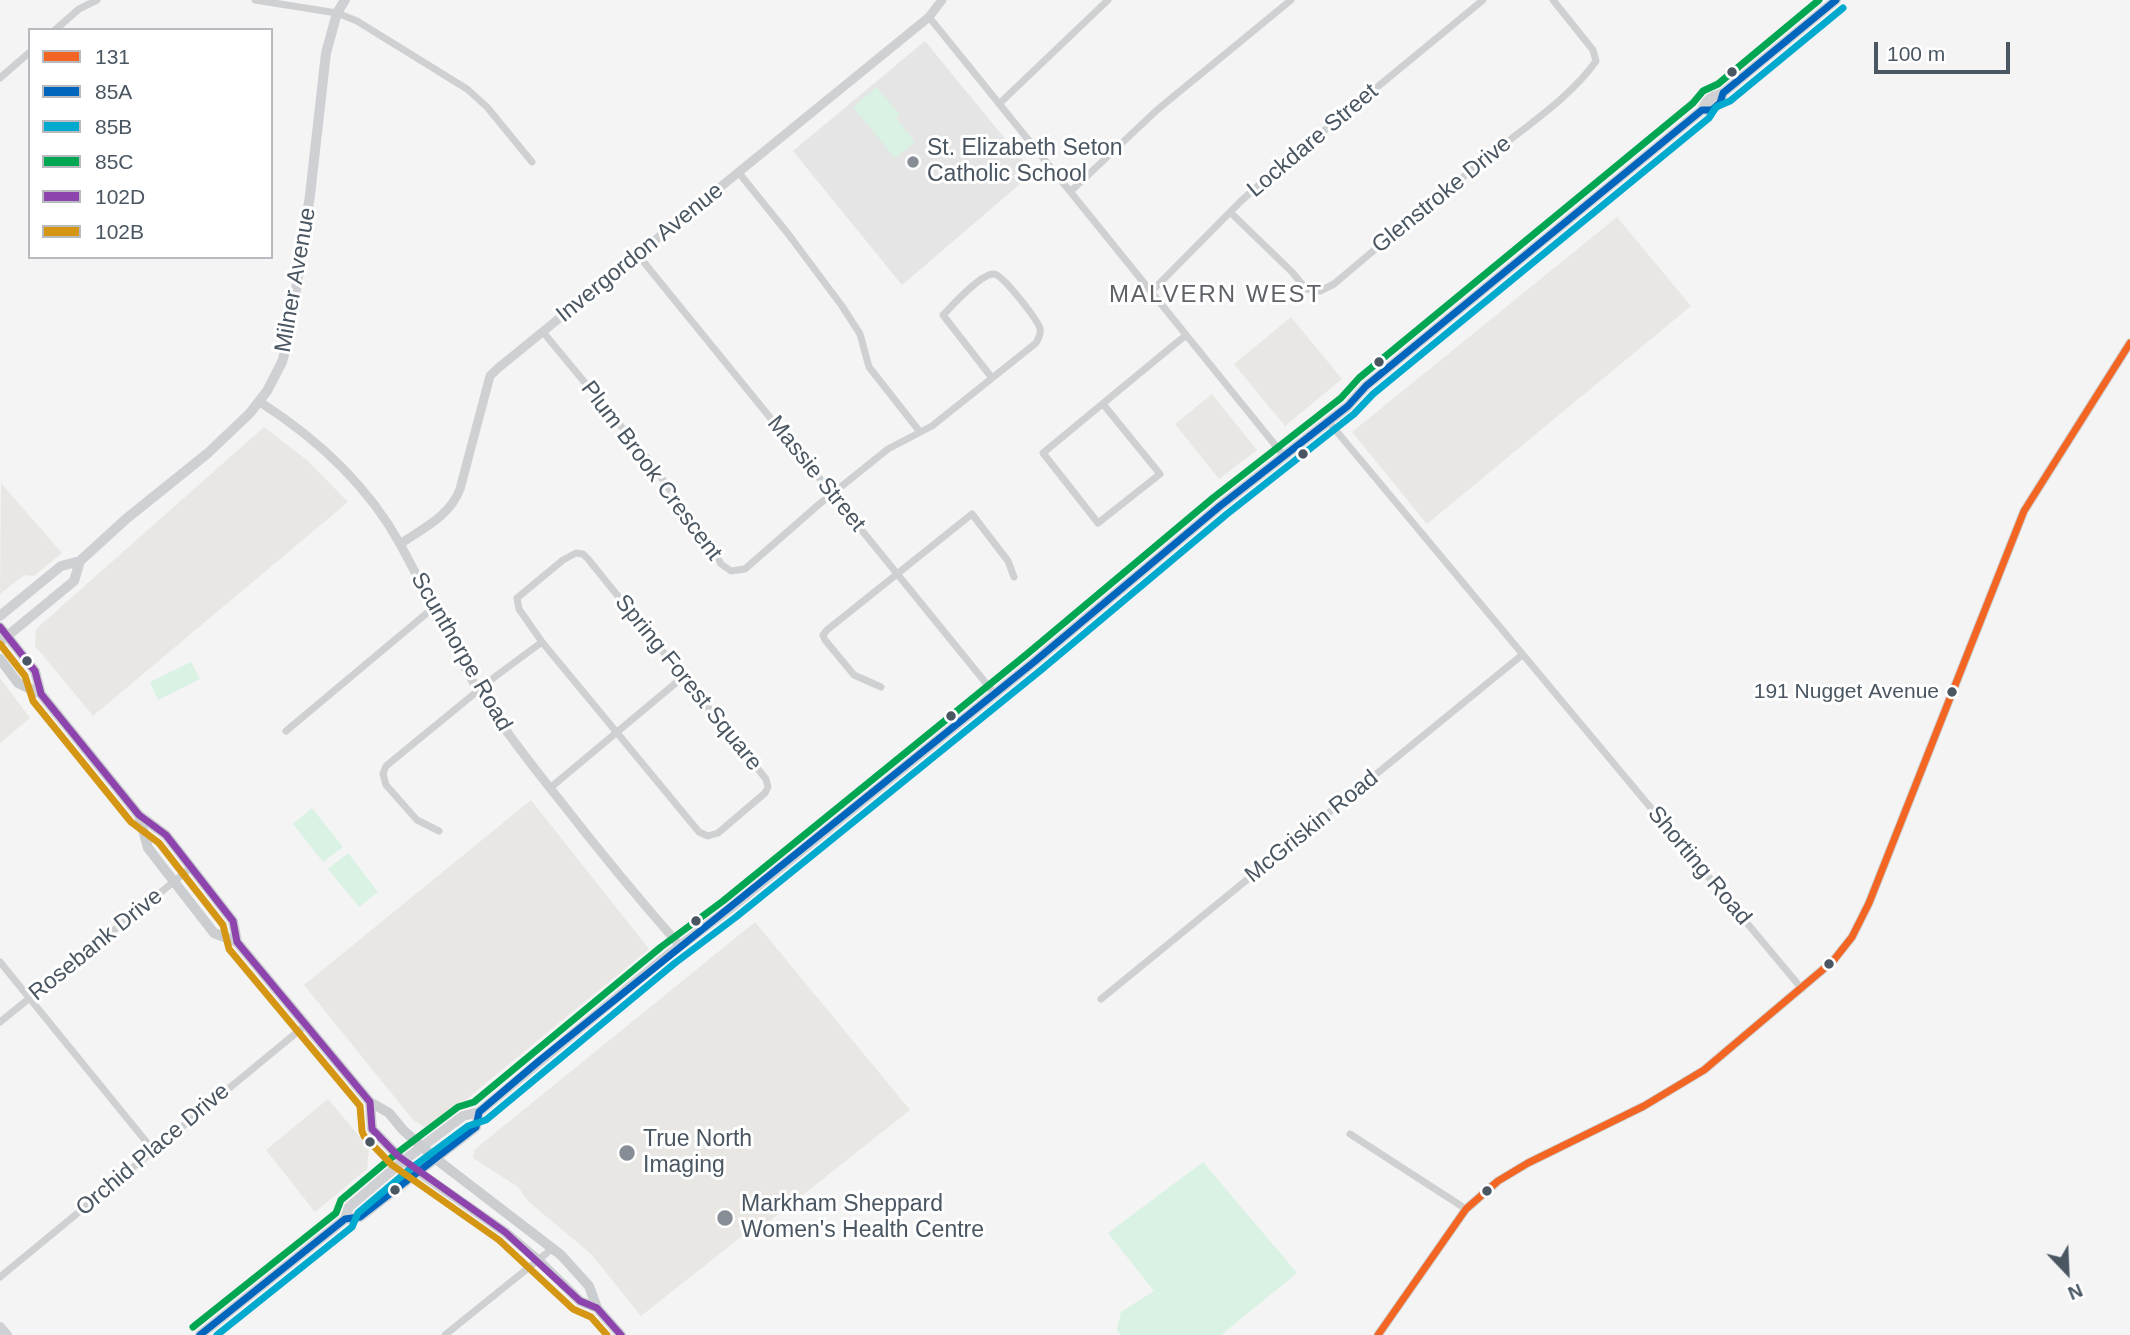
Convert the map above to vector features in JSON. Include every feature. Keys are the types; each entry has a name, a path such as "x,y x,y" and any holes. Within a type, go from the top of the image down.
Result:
{"main road":[{"name":"Milner Avenue","path":"0,616 61,566 80,561 126,519 208,453 260,402 282,362 289,337 310,195 326,53 337,13 345,0"},
{"path":"345,1219 349,1207 403,1161 463,1116 479,1112 1328,421 1702,110 1712,110 1720,103 1723,93 1836,0"},
{"name":"Milner Avenue","path":"3,635 74,581 80,561"},
{"path":"3,635 35,671 41,694 139,815 166,835 192,867 233,922 237,942"},
{"path":"0,659 18,683 41,694"},
{"path":"139,815 148,848 214,933 237,942 370,1102 389,1113 436,1159 553,1248 589,1286 597,1308 621,1335"},
{"path":"370,1102 372,1129 403,1161 505,1232 580,1301 597,1308"},
{"path":"200,1335 345,1219 360,1217 419,1173 477,1126 479,1112"},
{"path":"0,1327 7,1335"}],"street":[{"path":"57,28 79,9 97,0"},
{"path":"255,0 337,13 357,21 467,89 487,107 532,162"},
{"name":"Invergordon Avenue","path":"400,544 436,520 454,504 490,376 929,17 942,0"},
{"path":"1000,103 1108,0"},
{"path":"1070,191 1157,110 1291,0"},
{"name":"Lockdare Street","path":"1152,291 1274,172 1483,0"},
{"name":"Glenstroke Drive","path":"1230,212 1285,264 1307,289 1320,291 1334,284 1551,107 1591,70 1596,61 1593,50 1553,0"},
{"path":"929,17 1284,456"},
{"path":"0,78 28,54"},
{"path":"739,173 842,306 860,334 869,366 920,432"},
{"name":"Massie Street","path":"638,255 994,693"},
{"path":"832,494 888,449 932,426 1036,343 1040,337 1040,329 1002,278 994,274 979,282 943,315 992,378"},
{"name":"Plum Brook Crescent","path":"543,332 653,465 684,511 709,541 726,569 735,572 745,569 832,494"},
{"path":"1103,404 1160,474 1098,523 1043,453 1185,336"},
{"path":"1378,1335 1466,1209 1498,1181 1644,1106 1695,1076 1802,989 1833,961 1852,937 1880,875 2024,511 2130,343"},
{"name":"Scunthorpe Road","path":"260,402 335,459 376,510 400,544 479,691 512,740 680,946"},
{"name":"Shorting Road","path":"1328,421 1802,989"},
{"path":"881,687 853,675 823,635 972,514 1008,561 1014,577"},
{"name":"Spring Forest Square","path":"576,553 583,554 766,779 768,787 765,793 718,834 708,836 699,832 542,642 519,609 517,598 563,560 576,553"},
{"path":"286,732 433,608"},
{"path":"439,831 417,820 386,785 383,774 386,766 542,642"},
{"name":"McGriskin Road","path":"1101,999 1522,655"},
{"path":"550,788 683,677"},
{"name":"Rosebank Drive","path":"0,1022 192,867"},
{"path":"0,962 153,1150"},
{"name":"Orchid Place Drive","path":"0,1277 307,1024"},
{"path":"1350,1134 1466,1209"},
{"path":"445,1335 553,1248"}],"shaded area":[{"name":"St. Elizabeth Seton Catholic School","path":"925,41 1033,173 902,285 793,151"},
{"path":"1617,217 1691,306 1427,524 1352,432"},
{"path":"1291,317 1342,379 1285,426 1234,364"},
{"path":"1212,394 1257,450 1219,479 1175,424"},
{"path":"264,427 308,461 348,502 93,716 35,646 36,629"},
{"path":"1,483 62,553 34,576 24,575 0,594"},
{"path":"0,678 30,718 0,743"},
{"path":"531,800 649,949 429,1130 413,1120 304,985"},
{"path":"755,922 910,1110 761,1228 756,1225 641,1316 591,1254 528,1201 518,1187 473,1158 474,1150"},
{"path":"328,1099 369,1148 367,1169 315,1212 266,1150"}],"green space":[{"path":"877,87 900,115 896,118 915,142 895,158 853,107"},
{"path":"191,662 200,679 158,700 150,682"},
{"path":"312,808 343,847 323,862 293,824"},
{"path":"348,853 378,892 359,907 328,869"},
{"path":"1203,1162 1297,1273 1221,1335 1120,1335 1117,1329 1121,1312 1154,1291 1108,1233"}],"transit line":[{"name":"85C","path":"193,1327 336,1213 341,1200 397,1153 458,1107 474,1102 661,947 723,901 1027,654 1213,498 1341,398 1359,378 1693,103 1703,91 1718,84 1819,0"},
{"name":"85A","path":"200,1335 345,1219 360,1217 476,1127 479,1112 539,1061 1034,662 1220,506 1348,406 1366,386 1702,110 1712,110 1720,103 1723,93 1836,0"},
{"name":"85B","path":"217,1335 352,1227 358,1213 410,1169 468,1126 486,1120 675,963 736,917 1041,670 1227,514 1354,414 1373,394 1709,118 1716,107 1730,101 1843,8"},
{"name":"131","path":"1378,1335 1466,1209 1498,1181 1528,1163 1644,1106 1704,1070 1833,961 1852,937 1869,903 2024,511 2130,343"},
{"name":"102D","path":"0,627 35,671 41,694 139,815 166,835 233,921 237,942 370,1102 372,1129 398,1156 505,1232 580,1301 597,1308 621,1335"},
{"name":"102B","path":"0,644 25,676 33,701 131,822 159,843 223,925 229,949 360,1106 364,1136 392,1165 499,1240 573,1309 591,1317 607,1335"}],"place":[{"name":"St. Elizabeth Seton Catholic School","path":"913,162"},
{"name":"191 Nugget Avenue","path":"1952,692"},
{"name":"True North Imaging","path":"627,1153"},
{"name":"Markham Sheppard Women's Health Centre","path":"725,1218"}],"district":[{"name":"MALVERN WEST","path":"1216,295"}]}
